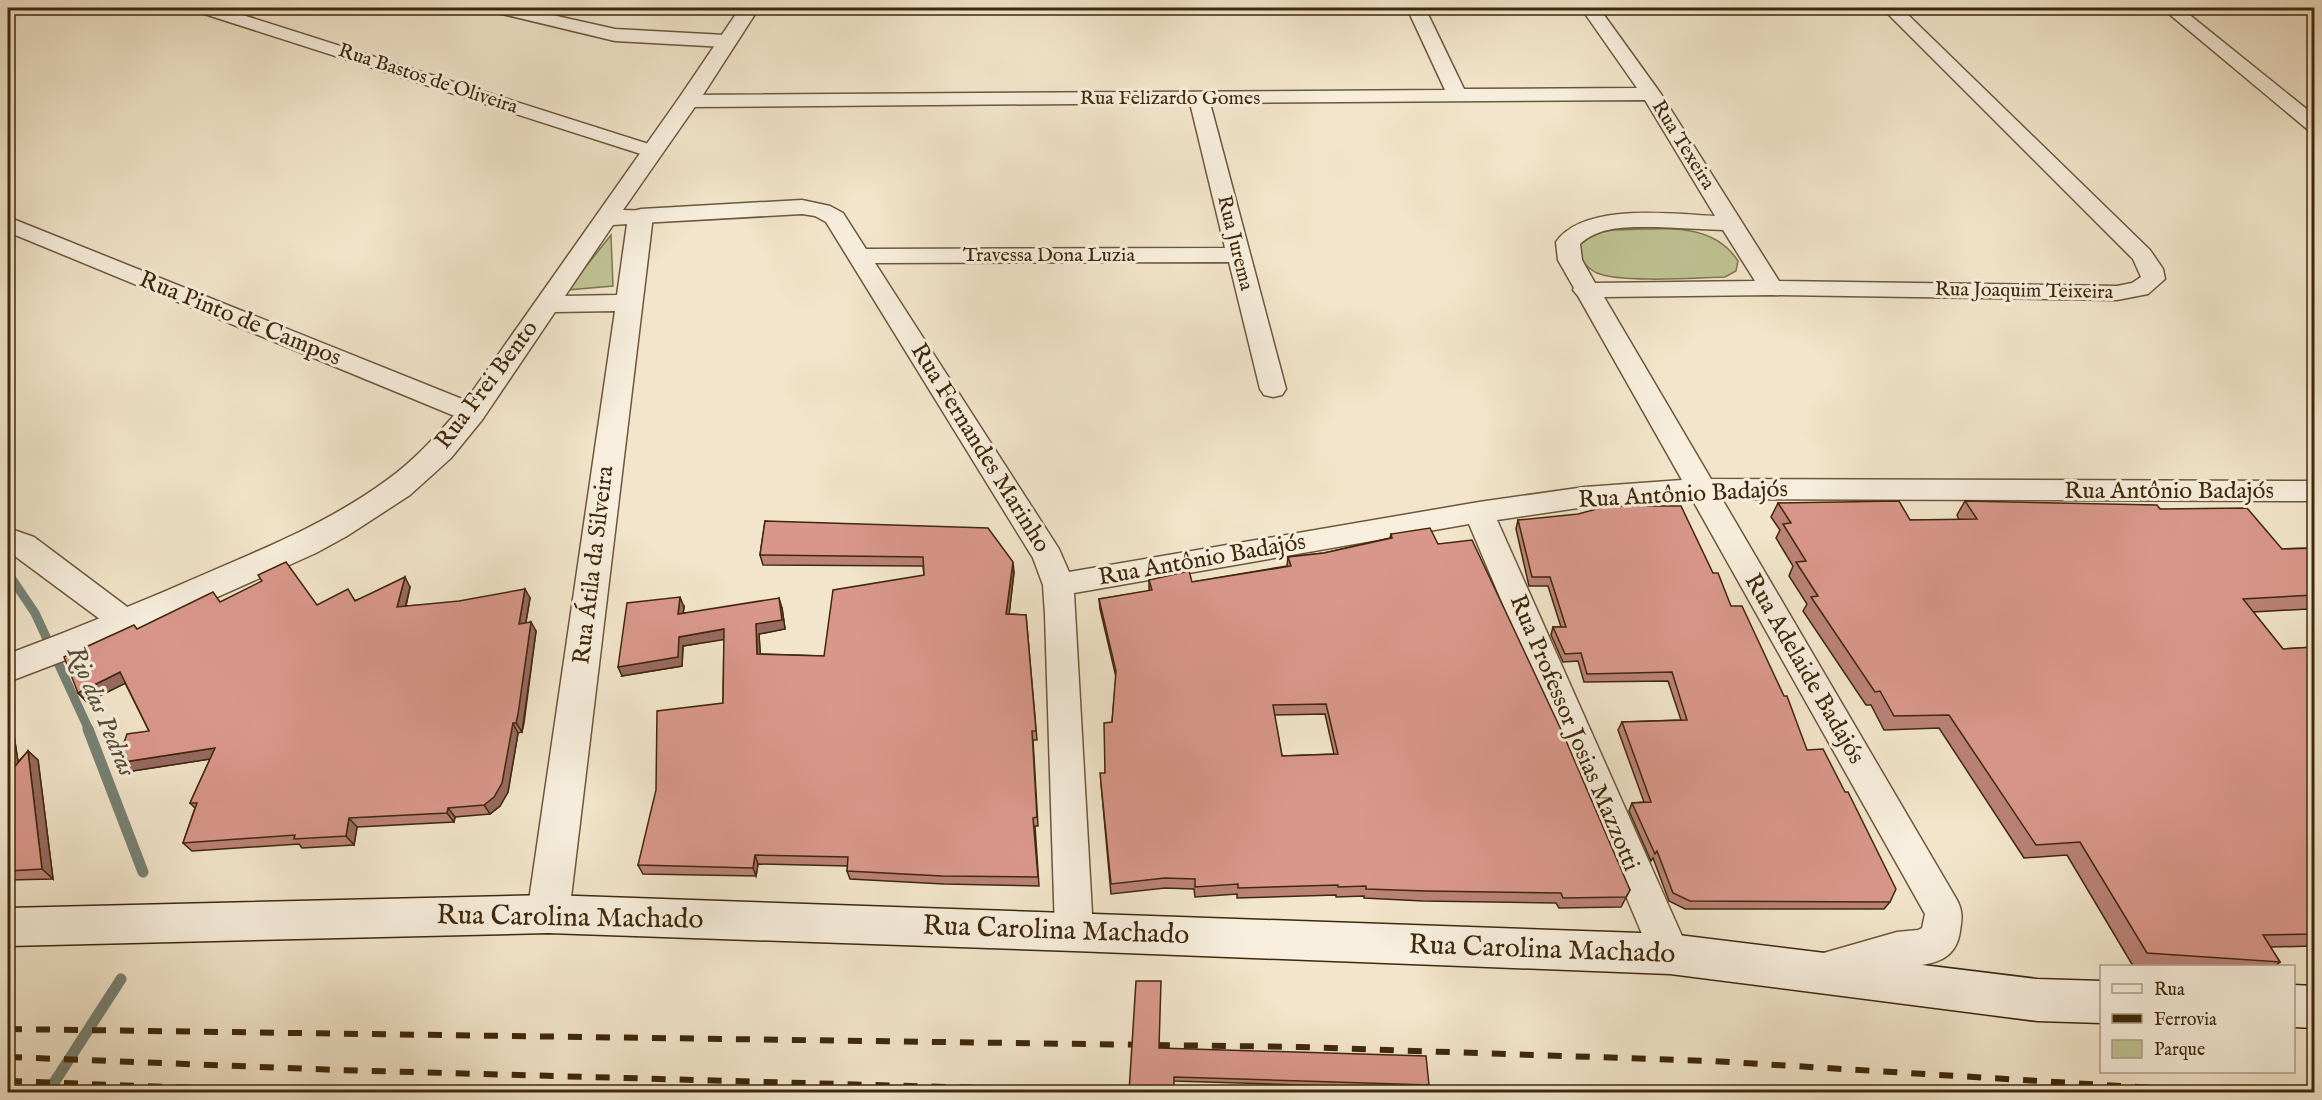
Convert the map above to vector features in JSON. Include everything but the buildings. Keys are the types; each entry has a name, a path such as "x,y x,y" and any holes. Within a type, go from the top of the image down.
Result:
{"street":[{"name":"Rua Bastos de Oliveira","path":"204,8 651,151"},
{"path":"500,8 615,35 725,41"},
{"name":"Rua Frei Bento","path":"10,667 115,628 304,546 399,487 440,451 472,413 651,151 688,101 725,41 749,8"},
{"path":"1416,8 1457,95"},
{"name":"Rua Texeira","path":"1590,8 1652,94 1771,288"},
{"name":"Rua Joaquim Teixeira","path":"1585,290 1771,288 2117,293 2139,289 2152,279 2151,269 2142,255 1891,8"},
{"path":"2171,8 2314,125"},
{"name":"Rua Felizardo Gomes","path":"688,101 1652,94"},
{"name":"Rua Jurema","path":"1198,97 1273,389"},
{"name":"Rua Fernandes Marinho","path":"605,218 802,207 822,211 835,218 860,256 1048,557 1058,585 1074,931"},
{"name":"Rua Átila da Silveira","path":"548,914 641,216"},
{"name":"Rua Adelaide Badajós","path":"1731,223 1641,221 1608,223 1587,228 1568,242 1570,260 1585,290 1944,912 1940,938 1924,948 1897,950 1815,972"},
{"name":"Rua Pinto de Campos","path":"8,225 472,413"},
{"name":"Travessa Dona Luzia","path":"860,256 1238,255"},
{"path":"548,304 628,303"},
{"name":"Rua Antônio Badajós","path":"1058,585 1479,512 1585,497 1700,489 2314,491"},
{"name":"Rua Professor Josias Mazzotti","path":"1479,512 1670,954"},
{"path":"8,539 23,545 115,628"},
{"name":"Rua Carolina Machado","path":"8,927 548,914 1074,931 1670,954 2037,1000 2100,1002"},
{"path":"2295,1006 2314,1007"}],"green space":[{"path":"1665,229 1699,233 1713,238 1727,248 1738,261 1736,271 1725,277 1659,279 1623,278 1597,273 1587,266 1576,249 1580,238 1591,232"},
{"path":"611,235 613,286 567,290"}],"waterway":[{"name":"Rio das Pedras","path":"8,573 35,613 89,730"},
{"name":"Rio das Pedras","path":"88,729 143,872"},
{"name":"Rio das Pedras","path":"48,1092 121,979"}],"railway":[{"path":"8,1029 1299,1047 1712,1061 2219,1092"},
{"path":"8,1057 339,1070 1125,1092"},
{"path":"8,1081 302,1092"}]}
